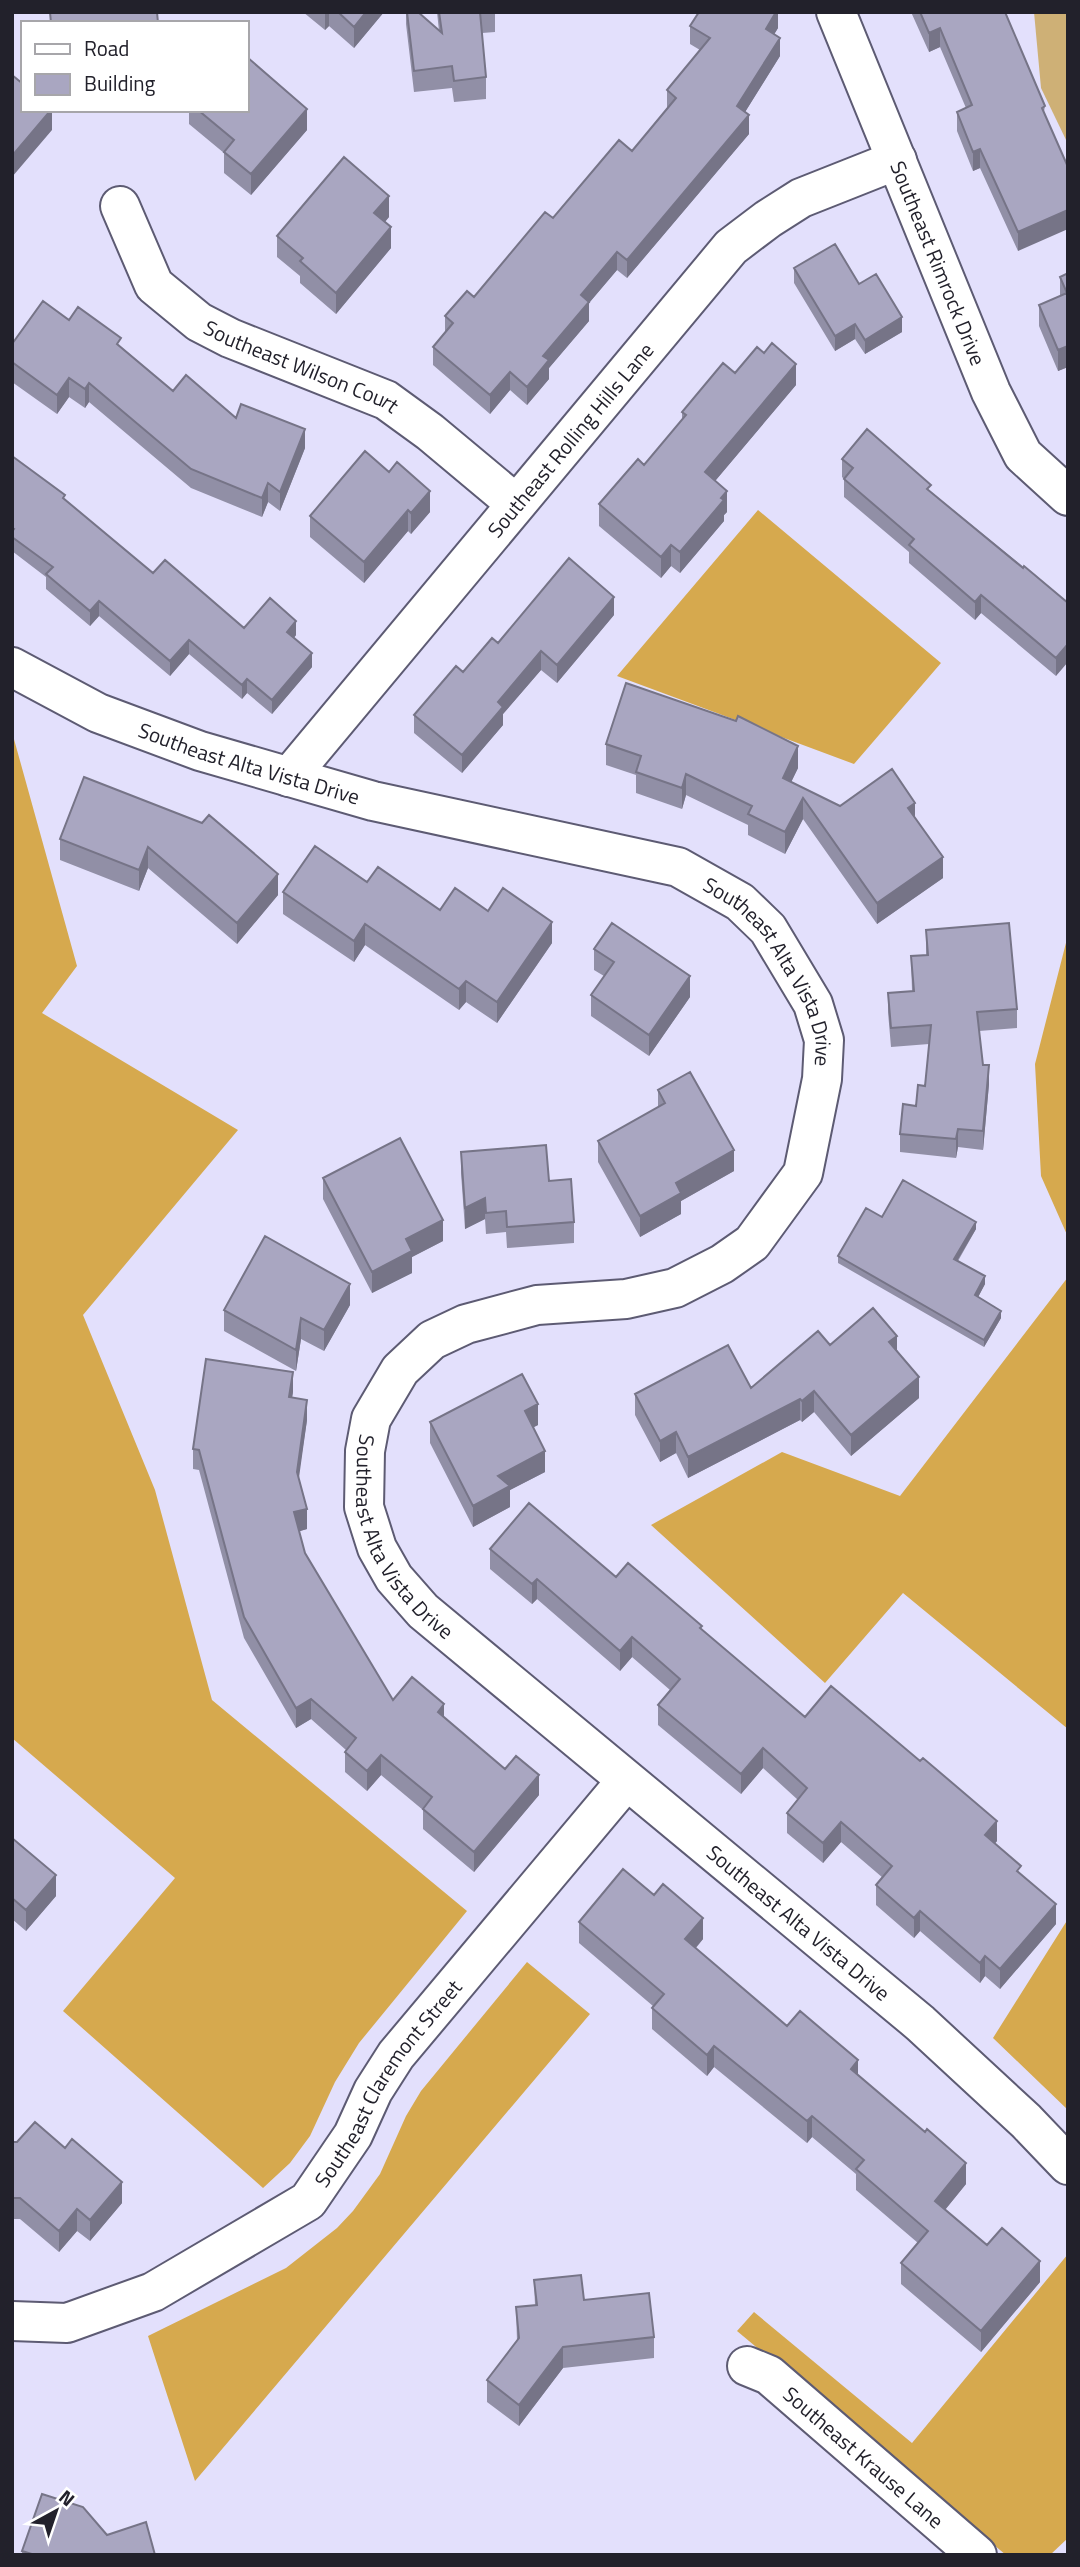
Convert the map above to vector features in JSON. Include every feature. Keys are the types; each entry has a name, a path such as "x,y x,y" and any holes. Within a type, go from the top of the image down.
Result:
{"street":[{"name":"Southeast Rimrock Drive","path":"836,12 996,403 1023,454 1068,496"},
{"name":"Southeast Rolling Hills Lane","path":"289,777 731,247 801,198 897,160"},
{"name":"Southeast Wilson Court","path":"120,206 154,285 199,322 230,338 386,400 430,432 515,503"},
{"name":"Southeast Alta Vista Drive","path":"12,667 98,713 200,751 373,801 678,867 740,902 768,929 813,1004 824,1040 822,1079 803,1173 752,1243 722,1264 675,1288 626,1299 537,1305 466,1324 432,1340 400,1370 371,1419 365,1451 364,1507 377,1548 394,1578 423,1611 920,2023 1026,2121 1068,2165"},
{"name":"Southeast Claremont Street","path":"12,2321 67,2323 153,2292 308,2202 353,2134 373,2091 396,2055 626,1781"},
{"name":"Southeast Krause Lane","path":"747,2366 769,2375 977,2555"}],"shaded area":[{"path":"1034,12 1068,12 1068,144 1041,88"},
{"path":"758,510 941,663 854,764 617,676"},
{"path":"12,732 77,966 42,1013 238,1130 83,1315 155,1490 212,1700 467,1911 359,2043 335,2082 310,2136 290,2163 263,2188 63,2011 175,1878 12,1738"},
{"path":"1068,935 1068,1237 1041,1176 1035,1064"},
{"path":"1068,1277 1068,1729 903,1593 825,1683 651,1525 782,1452 900,1496"},
{"path":"1068,1919 1068,2110 993,2038"},
{"path":"527,1962 590,2014 195,2481 148,2336 286,2268 337,2228 380,2174 406,2116 421,2091"},
{"path":"1068,2254 1068,2538 1050,2555 1006,2555 737,2331 754,2312 912,2443"}],"building":[{"path":"50,12 157,12 158,21 51,21"},
{"path":"338,12 366,12 354,27"},
{"path":"407,12 418,12 442,33 439,12 480,12 486,77 454,81 452,66 414,71"},
{"path":"699,12 776,12 766,29 780,38 737,106 749,115 627,260 617,252 581,295 589,302 543,356 549,360 527,387 510,372 490,395 433,347 453,323 445,316 467,291 474,297 545,212 553,218 619,140 632,151 676,98 667,90 710,38 690,26"},
{"path":"920,12 1005,12 1068,167 1068,210 1018,232 980,149 973,152 957,112 972,105 940,28 929,33"},
{"path":"248,58 307,109 251,174 224,152 234,140 200,112 248,112"},
{"path":"12,75 21,82 21,112 49,112 12,156"},
{"path":"344,157 389,196 374,213 391,227 336,293 300,261 303,258 277,236"},
{"path":"835,244 859,284 876,274 902,317 865,340 855,324 835,336 794,268"},
{"path":"1068,273 1068,346 1058,350 1039,305 1067,293 1060,277"},
{"path":"43,301 69,320 78,307 121,338 117,344 173,391 186,375 236,418 241,404 305,429 280,492 268,483 262,498 191,469 89,383 85,389 69,378 57,395 12,362 12,344"},
{"path":"772,343 796,364 705,472 727,491 721,498 724,500 680,552 671,545 661,557 599,504 638,459 644,465 686,415 682,412 723,363 735,373 757,347 764,353"},
{"path":"867,429 931,485 927,489 1068,603 1068,644 1056,658 981,595 975,602 909,545 914,539 844,479 853,468 842,459"},
{"path":"365,451 389,472 397,462 430,491 411,513 408,510 364,562 310,516"},
{"path":"12,456 65,495 63,498 153,573 165,560 244,628 270,598 296,621 287,632 312,653 272,700 247,679 242,685 189,640 170,661 99,601 90,611 46,574 53,567 12,537"},
{"path":"569,558 614,597 557,665 541,651 498,702 503,707 462,755 414,715 456,666 463,672 492,638 498,643"},
{"path":"626,683 736,721 738,716 798,746 783,778 840,806 892,769 915,803 908,808 943,857 877,903 803,798 785,832 748,814 752,806 686,774 682,788 636,772 641,756 606,744"},
{"path":"84,777 202,823 209,815 278,874 237,923 148,847 139,870 60,839"},
{"path":"315,846 367,882 378,867 440,910 455,888 488,911 503,888 552,922 497,1002 466,981 459,989 365,924 354,941 283,892"},
{"path":"612,923 690,976 649,1035 591,995 614,962 594,949"},
{"path":"1009,923 1017,1009 977,1012 983,1065 989,1065 983,1131 958,1129 956,1139 900,1134 903,1104 916,1106 918,1085 925,1086 931,1025 891,1028 888,993 914,991 911,956 928,955 926,930"},
{"path":"690,1072 734,1150 676,1183 681,1193 640,1216 598,1141 665,1103 658,1090"},
{"path":"400,1138 443,1220 406,1239 412,1251 372,1272 323,1178"},
{"path":"546,1145 549,1181 571,1179 574,1222 507,1227 506,1211 486,1213 485,1198 465,1208 461,1152"},
{"path":"903,1180 976,1222 954,1259 985,1276 975,1295 1001,1311 984,1340 838,1256 866,1208 882,1217"},
{"path":"265,1236 350,1284 324,1330 301,1318 296,1350 224,1310"},
{"path":"873,1308 897,1336 889,1342 919,1377 851,1435 814,1391 802,1401 800,1399 688,1457 676,1432 660,1441 635,1394 728,1345 751,1388 818,1331 830,1345"},
{"path":"206,1359 293,1372 289,1397 307,1400 297,1472 307,1509 294,1512 305,1553 393,1700 412,1677 444,1704 438,1712 505,1769 516,1756 539,1775 474,1852 423,1809 432,1797 381,1755 367,1771 345,1752 356,1738 311,1699 296,1708 244,1617 199,1450 193,1449"},
{"path":"522,1374 538,1404 525,1411 545,1451 498,1476 510,1486 473,1506 430,1422"},
{"path":"529,1503 616,1577 628,1563 805,1717 831,1686 920,1761 923,1758 997,1821 985,1835 1021,1866 1017,1871 1056,1904 1000,1969 985,1956 980,1963 920,1911 914,1918 876,1885 892,1866 841,1822 823,1843 787,1813 807,1788 763,1748 741,1774 658,1705 680,1679 632,1637 620,1651 537,1579 532,1584 490,1549"},
{"path":"12,1838 56,1875 26,1910 12,1898"},
{"path":"623,1869 654,1895 663,1884 703,1918 685,1939 787,2026 800,2011 858,2060 851,2069 966,2163 935,2201 987,2245 1002,2228 1040,2261 981,2331 901,2263 928,2231 856,2169 864,2160 812,2116 807,2121 714,2046 707,2055 652,2008 664,1994 579,1922"},
{"path":"35,2122 65,2148 72,2139 122,2182 90,2220 77,2209 59,2231 20,2198 12,2198 12,2142 17,2142"},
{"path":"581,2275 584,2300 649,2293 654,2337 563,2347 519,2405 487,2380 519,2338 516,2307 537,2305 534,2280"},
{"path":"42,2494 83,2507 107,2535 146,2522 155,2555 35,2555 22,2551"}]}
